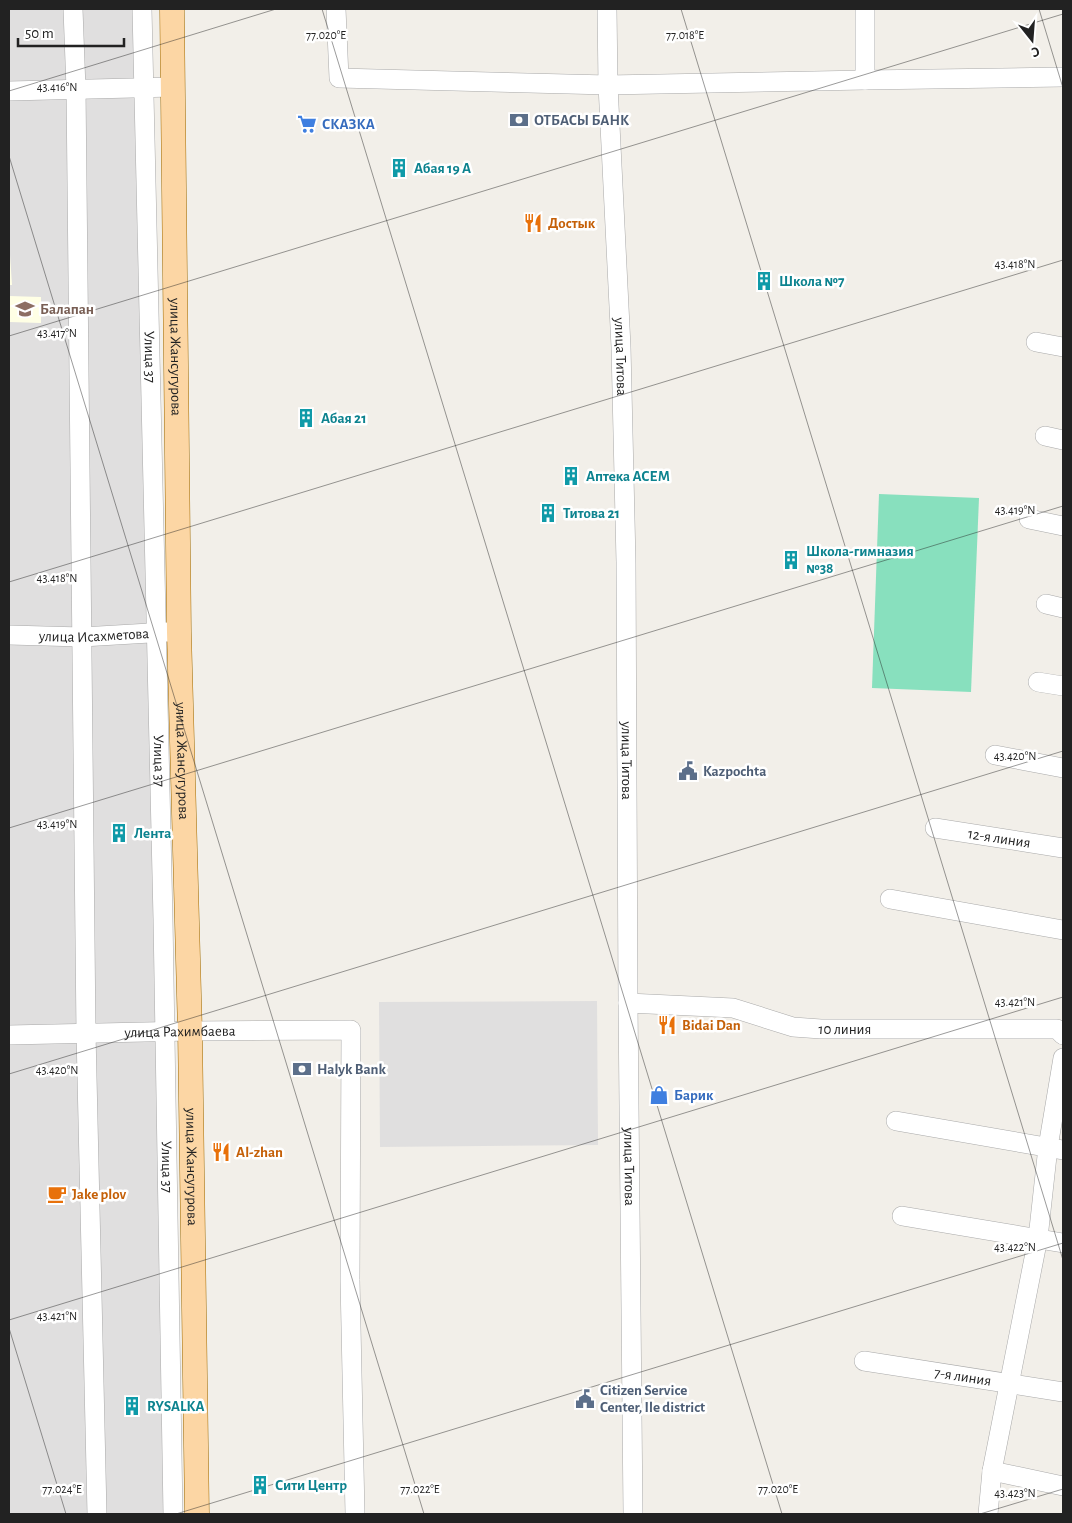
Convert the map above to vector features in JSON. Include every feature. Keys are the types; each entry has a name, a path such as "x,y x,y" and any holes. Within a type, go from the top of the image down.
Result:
{"main road":[{"name":"улица Жансугурова","path":"172,9 179,632 190,1031 197,1514"}],"street":[{"path":"73,9 76,89 86,1033 97,1514"},
{"name":"Улица 37","path":"142,9 163,929 173,1514"},
{"path":"336,9 339,78 608,84 1063,77"},
{"name":"улица Титова","path":"607,9 608,84 621,348 626,633 633,1514"},
{"path":"865,9 865,80"},
{"path":"9,91 174,87"},
{"path":"1036,342 1063,347"},
{"path":"1029,520 1063,526"},
{"name":"улица Исахметова","path":"9,635 82,636 179,632"},
{"path":"1038,682 1063,686"},
{"path":"995,755 1063,768"},
{"name":"12-я линия","path":"934,828 1063,848"},
{"path":"890,899 1063,930"},
{"name":"10 линия","path":"628,1003 733,1008 794,1027 821,1029 1057,1029 1063,1035"},
{"name":"улица Рахимбаева","path":"9,1035 351,1030 350,1280 355,1514"},
{"path":"988,1514 992,1471 1056,1148 1063,1058"},
{"path":"896,1121 1056,1148"},
{"path":"902,1216 1063,1243"},
{"name":"7-я линия","path":"864,1361 1009,1382 1063,1392"},
{"path":"992,1471 1063,1486"}],"shaded area":[{"path":"9,9 134,9 173,1514 9,1514"},
{"path":"9,240 12,285 9,285"},
{"name":"Балапан","path":"9,296 41,297 41,323 9,322"},
{"path":"597,1001 598,1145 380,1147 379,1002"}],"green space":[{"path":"879,494 979,498 971,692 872,688"}],"place":[{"name":"ОТБАСЫ БАНК","path":"519,120"},
{"name":"СКАЗКА","path":"307,124"},
{"name":"Абая 19 А","path":"399,168"},
{"name":"Достык","path":"533,223"},
{"name":"Школа №7","path":"764,281"},
{"name":"Балапан","path":"25,309"},
{"name":"Абая 21","path":"306,418"},
{"name":"Аптека АСЕМ","path":"571,476"},
{"name":"Титова 21","path":"548,513"},
{"name":"Школа-гимназия №38","path":"791,560"},
{"name":"Kazpochta","path":"688,771"},
{"name":"Лента","path":"119,833"},
{"name":"Bidai Dan","path":"667,1025"},
{"name":"Halyk Bank","path":"302,1069"},
{"name":"Барик","path":"659,1095"},
{"name":"Al-zhan","path":"221,1152"},
{"name":"Jake plov","path":"57,1194"},
{"name":"Citizen Service Center, Ile district","path":"585,1399"},
{"name":"RYSALKA","path":"132,1406"},
{"name":"Сити Центр","path":"260,1485"}]}
